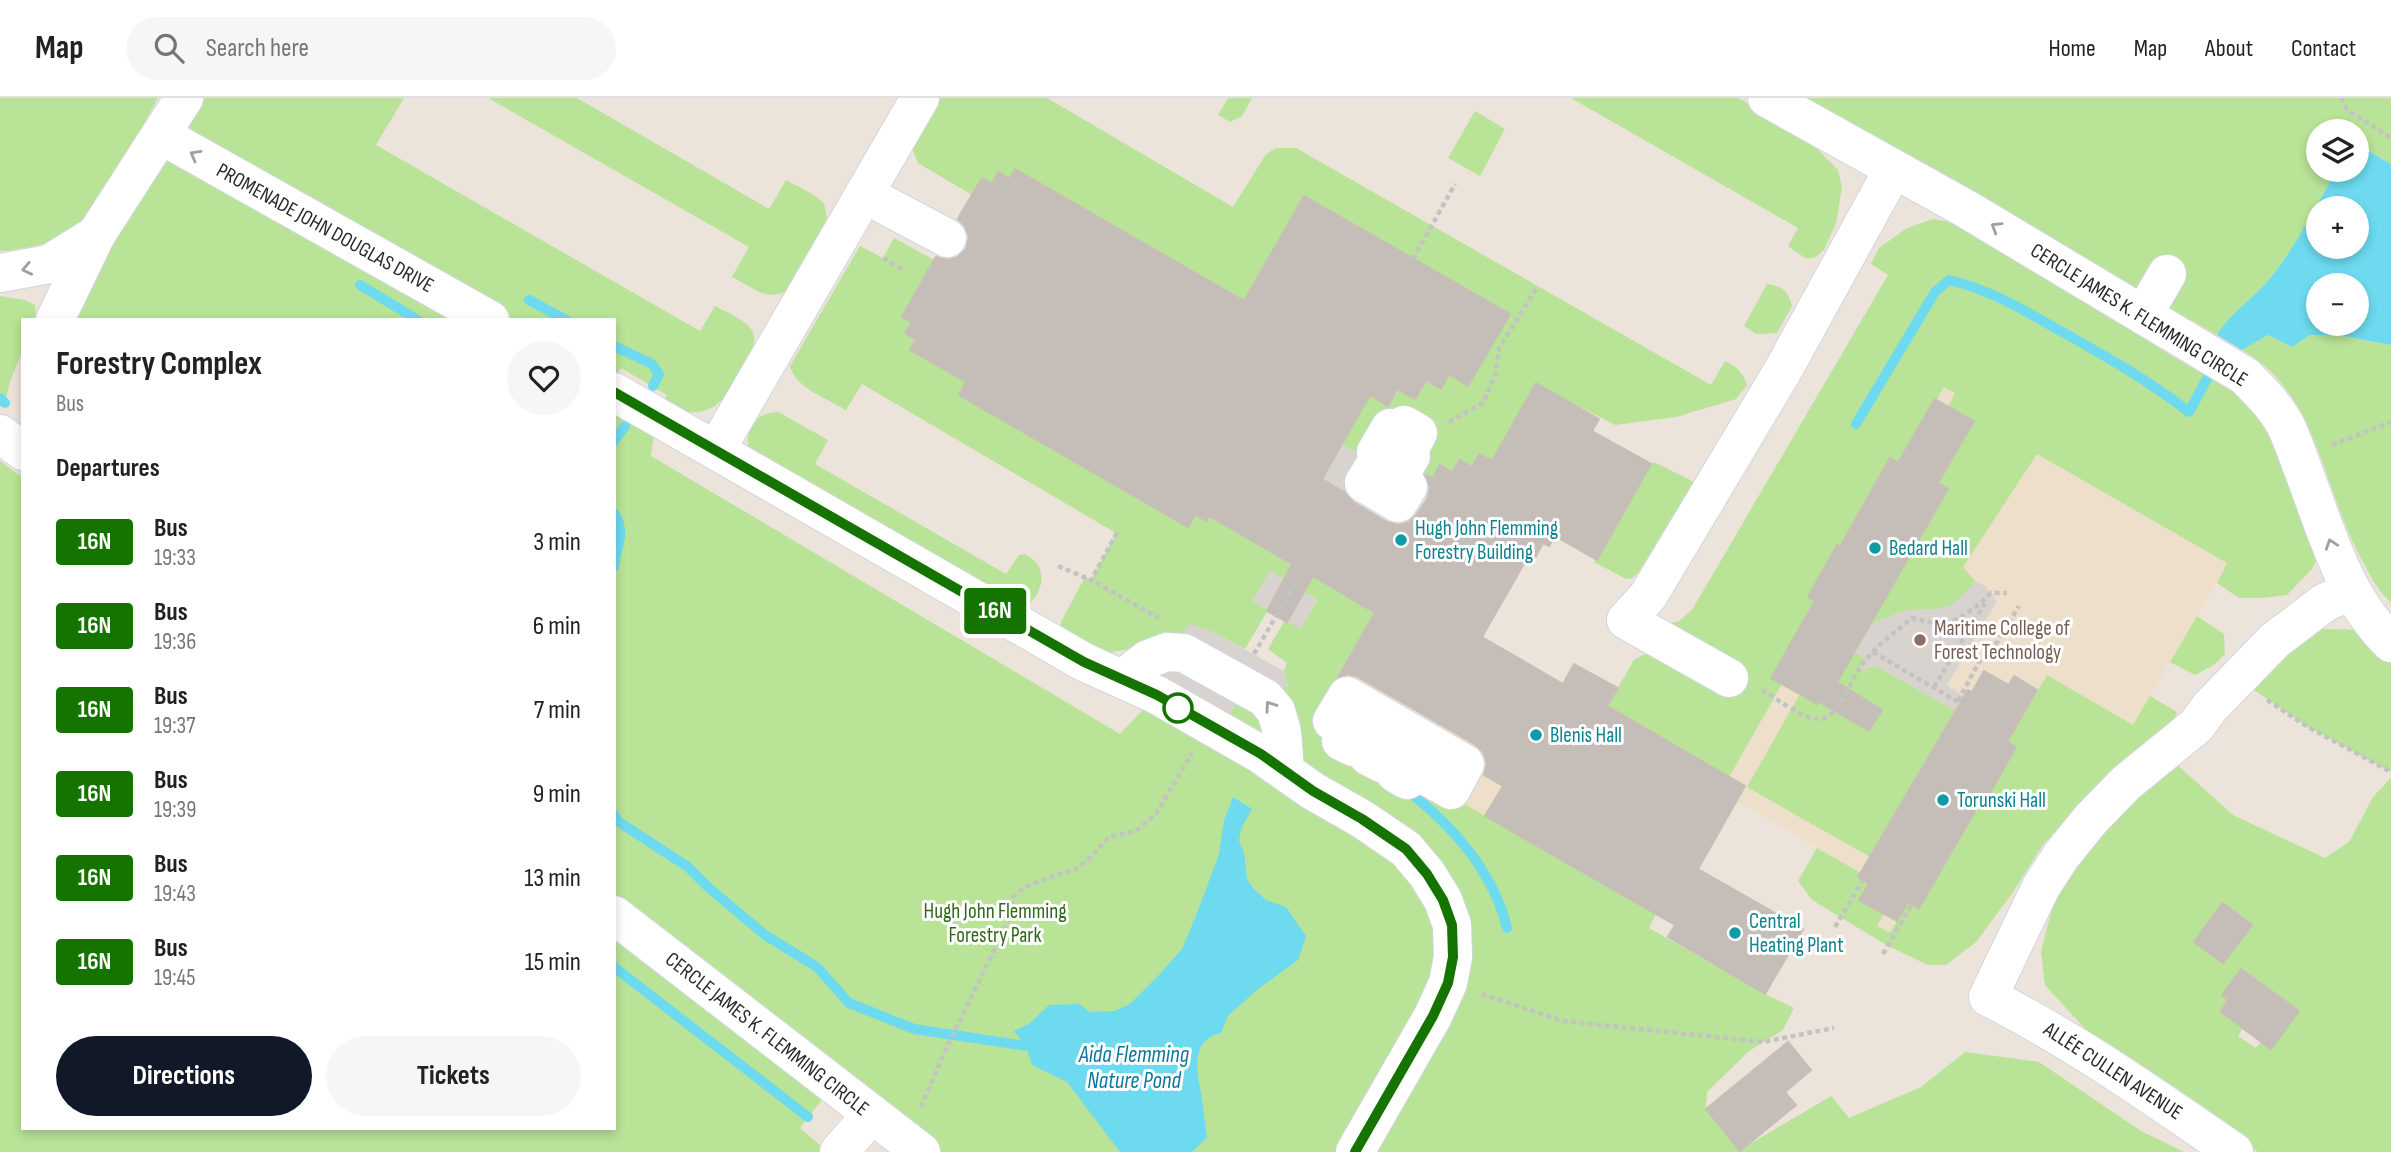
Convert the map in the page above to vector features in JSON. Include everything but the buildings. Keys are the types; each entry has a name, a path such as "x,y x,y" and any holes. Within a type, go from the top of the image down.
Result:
{"street":[{"path":"56,318 96,236 184,98"},
{"path":"716,450 920,98"},
{"name":"CERCLE JAMES K. FLEMMING CIRCLE","path":"1767,98 1968,210 2245,376 2268,400 2286,426 2338,566 2350,591 2372,625 2391,643"},
{"name":"PROMENADE JOHN DOUGLAS DRIVE","path":"161,135 486,318"},
{"path":"1729,678 1626,620 1648,596 1782,372 1893,170"},
{"path":"864,194 947,238"},
{"path":"0,273 49,264 96,236"},
{"path":"2143,315 2167,274"},
{"path":"616,392 1084,662 1157,695 1261,754 1406,849 1427,874 1443,900 1452,925 1453,957 1448,983 1433,1016 1355,1152"},
{"path":"0,434 21,450"},
{"path":"2238,679 2275,640 2323,603 2350,591"},
{"path":"1122,679 1147,659 1167,652 1184,653 1265,698 1276,711 1282,732 1285,771"},
{"name":"ALLÉE CULLEN AVENUE","path":"2234,1152 2120,1074 2035,1021 1988,997 2041,887 2061,856 2091,819 2126,783 2196,726 2210,707 2238,679"},
{"name":"CERCLE JAMES K. FLEMMING CIRCLE","path":"616,917 913,1146"},
{"path":"839,1152 872,1114"}],"path":[{"path":"2341,98 2347,110 2391,138"},
{"path":"1413,259 1455,184"},
{"path":"883,258 902,269"},
{"path":"1419,433 1440,429 1454,418 1483,403 1496,373 1499,348 1538,286"},
{"path":"2298,458 2391,422"},
{"path":"1058,566 1091,580"},
{"path":"1254,654 1296,582"},
{"path":"1729,678 1749,682 1808,717 1828,717 1836,710 1865,659 1912,618 1932,624 1954,621 1971,612 1991,593 2007,593"},
{"path":"1934,687 1991,593"},
{"path":"1873,652 1959,702 1979,662 1998,641 2019,606"},
{"path":"1956,649 1979,662"},
{"path":"2238,679 2308,727 2391,772"},
{"path":"913,1146 915,1125 940,1062 1011,915 1013,897 1024,888 1076,869 1110,837 1136,831 1156,814 1193,750"},
{"path":"1835,927 1863,880"},
{"path":"1883,954 1912,904"},
{"path":"1448,983 1563,1021 1763,1042 1835,1028"}],"shaded area":[{"name":"Maritime College of Forest Technology","path":"1848,345 1937,399 1944,387 1956,393 1948,406 2037,453 2228,563 2133,725 2047,675 1984,803 1975,798 1962,833 1919,908 1908,902 1890,933 1877,926 1883,914 1859,900 1861,873 1737,801 1694,876 1681,869 1656,914 1452,797 1331,687 1390,585 1562,683 1574,664 1618,688 1634,660 1651,651 1668,624 1679,621 1692,610"},
{"path":"1342,444 1376,463 1356,498 1321,479"},
{"path":"1270,571 1317,599 1301,629 1252,601"},
{"path":"1976,582 1985,586 1997,601 1947,685 1964,696 1956,711 1876,666 1858,671 1865,659 1855,652 1871,624 1906,610 1938,609 1952,605"},
{"path":"1189,624 1211,631 1284,671 1288,688 1285,687 1281,695 1182,635"},
{"path":"1165,664 1220,696 1224,689 1239,697 1230,714 1160,674"}],"green space":[{"path":"0,98 158,98 118,172 81,224 69,234 54,240 0,251"},
{"path":"200,98 404,98 376,145 700,331 715,306 734,316 748,325 754,338 749,361 726,396 709,409 691,412 669,406 663,403 667,395 621,368 616,374 616,318 511,318 193,136 189,125"},
{"path":"488,98 577,98 769,209 786,180 824,203 827,219 823,233 792,286 783,293 761,293 732,277 749,247"},
{"path":"940,98 1047,98 1233,207 1266,154 1276,148 1296,148 1711,385 1725,361 1739,370 1747,385 1736,399 1676,417 1615,425 1536,384 1492,461 1472,467 1460,460 1452,472 1440,465 1433,478 1417,470 1364,456 1342,444 1370,395 1387,406 1397,389 1415,399 1426,380 1441,389 1449,374 1469,385 1510,314 1238,312 1237,297 1015,169 1009,179 998,173 992,184 982,179 972,195 918,163 912,148"},
{"path":"1228,98 1252,98 1242,116 1230,122 1218,115"},
{"path":"1571,98 1738,98 1798,130 1838,170 1842,187 1836,223 1824,250 1814,258 1805,258 1788,246 1798,228"},
{"path":"1794,98 2391,98 2391,164 2369,151 2369,119 2306,119 2306,182 2329,184 2322,196 2306,196 2306,224 2283,261 2217,335 2191,320 2189,323"},
{"path":"1475,111 1505,129 1480,176 1448,158"},
{"path":"161,135 486,318 56,318"},
{"path":"1933,219 1961,224 2053,278 2170,355 2236,393 2256,409 2283,453 2322,549 2312,569 2287,595 2239,598 2217,583 2227,563 2037,454 1963,567 1976,582 1952,605 1938,609 1906,610 1871,624 1948,490 1938,483 1948,406 1955,393 1944,387 1898,463 1890,459 1862,508 1846,551 1837,546 1808,596 1815,601 1771,677 1782,684 1729,777 1607,706 1634,660 1651,651 1668,624 1679,621 1692,610 1888,275 1871,264 1879,248 1907,228"},
{"path":"894,238 934,260 902,317 912,323 905,333 916,340 910,350 966,382 959,395 1188,527 1195,514 1205,521 1209,516 1292,564 1284,579 1270,571 1253,601 1268,610 1245,649 1211,631 1182,634 1105,653 1060,630 1061,622 1085,577 1091,580 1116,533 862,384 846,410 798,381 790,366 860,246 883,258"},
{"path":"1767,284 1784,290 1792,306 1777,333 1756,334 1744,326"},
{"path":"0,296 25,300 35,305 36,313 35,318 21,318 21,354 5,403 0,407"},
{"path":"2268,335 2292,347 2308,336 2343,336 2391,345 2391,602 2372,578 2349,535 2304,418 2288,391 2268,369 2242,350"},
{"name":"Hugh John Flemming Forestry Park","path":"616,393 656,416 651,456 1120,734 1157,695 1362,819 1452,925 1355,1152 921,1152 616,917"},
{"path":"778,412 828,440 815,464 1006,574 1019,555 1026,554 1037,564 1042,578 1034,598 1022,608 748,447 749,432 754,422 764,415"},
{"path":"0,461 21,477 21,1130 616,1130 616,935 824,1097 800,1128 828,1152 0,1152"},
{"path":"1654,462 1694,482 1638,573 1626,579 1594,562"},
{"path":"1313,576 1375,613 1331,687 1452,797 1656,914 1649,928 1794,1008 1783,1030 1749,1051 1707,1092 1706,1109 1740,1150 1831,1096 1849,1118 1921,1087 1965,1052 2039,1062 2141,1131 2184,1152 1373,1152 1466,914 1435,852 1421,838 1306,769 1281,695 1285,686 1288,687 1284,671 1287,663 1268,649 1285,620 1301,628 1317,600 1303,591"},
{"path":"2197,616 2224,634 2225,654 2214,665 2195,675 2170,662"},
{"path":"2322,629 2362,630 2391,659 2391,772 2308,727 2251,688 2279,662"},
{"path":"1855,652 1865,659 1859,670 1876,666 1956,711 1870,857 1747,787 1800,694 1817,704 1845,655 1851,658"},
{"path":"2047,675 2133,725 2150,696 2177,712 2173,723 2086,796 2042,846 2011,895 1976,942 1946,965 1928,965 1888,946 1812,900 1798,881 1817,848 1861,873 1859,878 1869,883 1860,900 1884,914 1877,926 1890,933 1908,902 1919,908 1962,834 1975,797 1984,803 2007,742"},
{"path":"1239,697 1259,708 1262,732 1230,714"},
{"path":"2174,762 2233,815 2325,858 2349,842 2373,797 2391,778 2391,1152 2258,1152 2090,1034 2045,985 2041,951 2057,889 2136,785","holes":["2223,903 2252,925 2194,942","2248,974 2299,1011 2272,1048 2261,1041 2256,1048 2238,1036 2243,1028 2221,1012 2228,1000 2223,995"]}],"water":[{"path":"2369,151 2391,164 2391,345 2343,336 2369,336 2369,273 2306,273 2306,336 2308,336 2292,347 2268,335 2242,350 2217,335 2227,321 2265,284 2306,224 2306,259 2369,259 2369,196 2322,196 2329,184 2369,182"},
{"name":"Aida Flemming Nature Pond","path":"1233,797 1252,809 1241,829 1239,841 1244,852 1247,879 1266,900 1286,907 1306,936 1298,960 1258,989 1228,1016 1221,1033 1211,1037 1199,1051 1198,1069 1207,1138 1192,1152 1120,1152 1067,1082 1032,1065 1026,1046 1014,1031 1029,1024 1049,1005 1079,1004 1090,1012 1114,1011 1130,1004 1159,975 1182,949 1197,913 1219,854 1224,821"}],"waterway":[{"path":"1856,424 1935,292 1949,280 1991,294 2031,314 2124,368 2189,412 2214,366"},
{"path":"360,285 415,318"},
{"path":"529,300 562,318"},
{"path":"616,347 652,364 659,374 653,386"},
{"path":"0,398 5,403"},
{"path":"616,438 625,426"},
{"path":"616,516 620,527 616,558"},
{"path":"1405,789 1438,817 1468,850 1492,887 1507,928"},
{"path":"616,818 688,867 765,935 817,967 849,1003 914,1029 1026,1046"},
{"path":"616,969 808,1117"}],"bus line":[{"name":"16N","path":"616,393 1084,662 1157,695 1261,754 1313,791 1362,819 1406,849 1427,874 1443,900 1452,925 1453,957 1448,983 1433,1016 1355,1152"}],"place":[{"name":"Hugh John Flemming Forestry Building","path":"1401,540"},
{"name":"Bedard Hall","path":"1875,548"},
{"name":"Maritime College of Forest Technology","path":"1920,640"},
{"name":"Blenis Hall","path":"1536,735"},
{"name":"Torunski Hall","path":"1943,800"},
{"name":"Central Heating Plant","path":"1735,933"}]}
